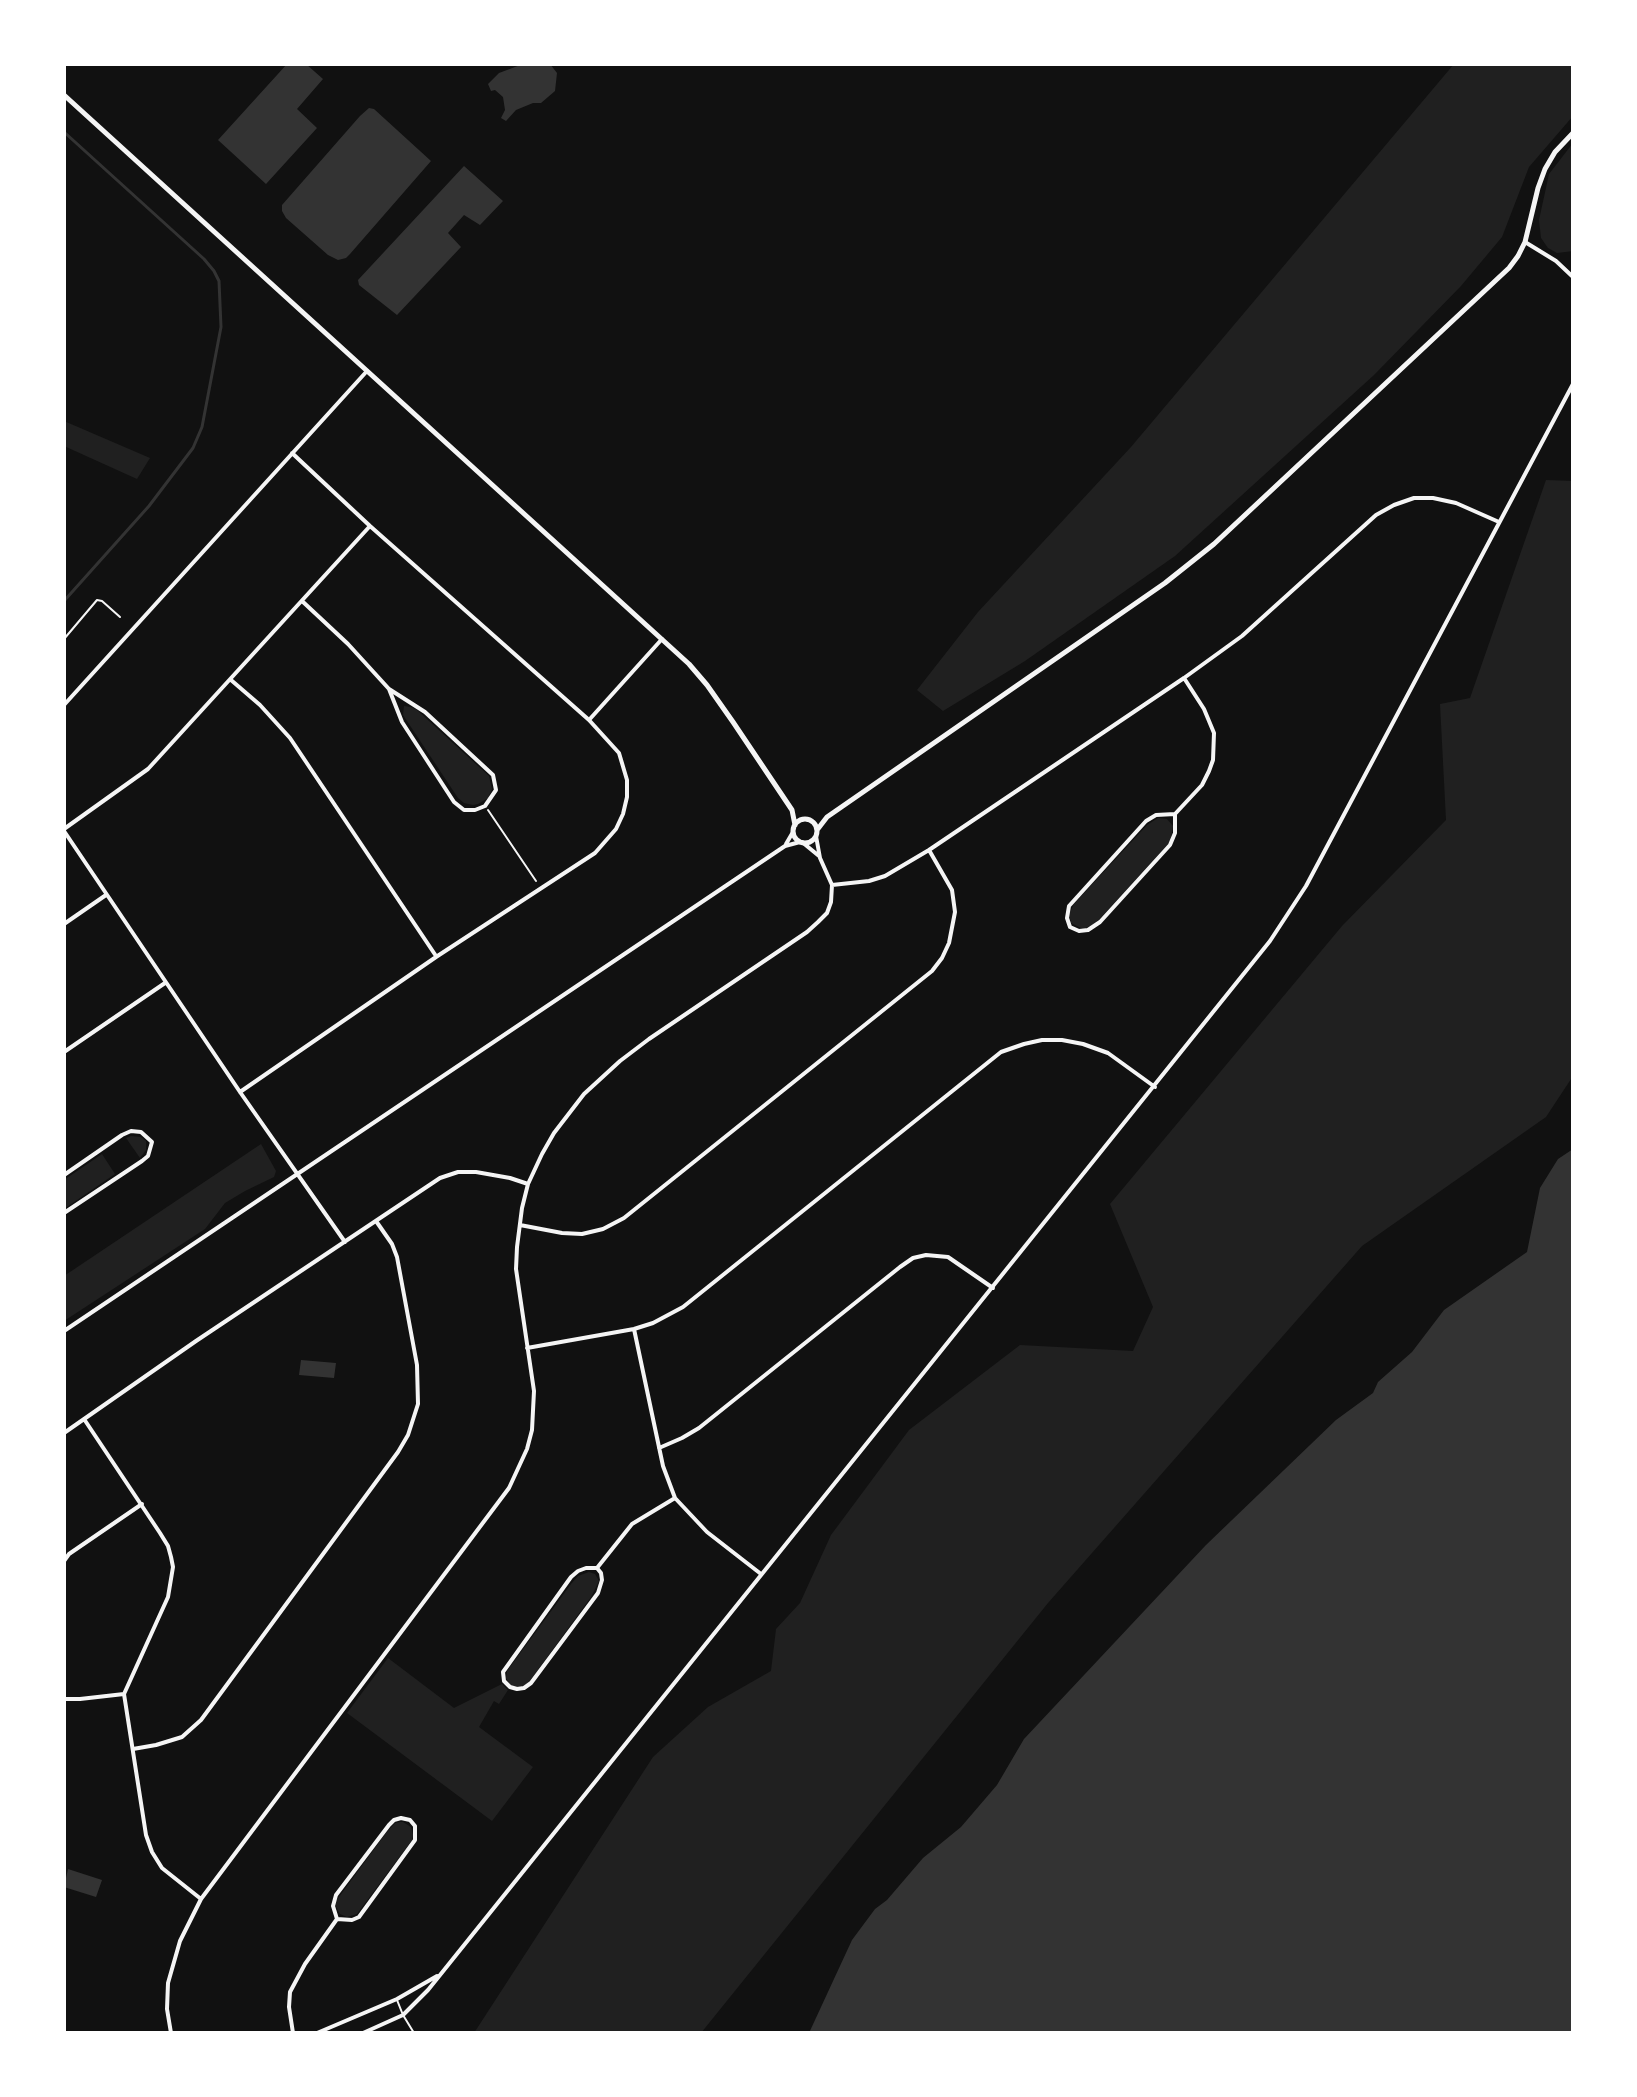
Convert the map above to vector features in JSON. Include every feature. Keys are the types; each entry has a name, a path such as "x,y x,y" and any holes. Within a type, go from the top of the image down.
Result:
{"street":[{"path":"64,95 689,664 707,685 792,810 815,824 820,858 832,885 827,913 807,932 649,1039 598,1080 554,1133 528,1184 516,1269 534,1391 532,1430 527,1449 509,1488 201,1899 180,1941 168,1983 167,2009 171,2033"},
{"path":"64,1331 785,846 813,840 827,817 1165,583 1214,544 1509,268 1525,242 1545,169 1555,152 1573,133"},
{"path":"1525,242 1556,261 1573,277"},
{"path":"64,705 367,371"},
{"path":"363,2033 403,2015 420,2000 1270,941 1306,886 1573,384"},
{"path":"240,1092 436,957 595,853 616,829 627,797 627,780 619,753 589,720 292,453"},
{"path":"832,885 885,876 929,850 1184,678 1242,636 1376,515 1394,505 1414,498 1433,498 1456,503 1499,522"},
{"path":"346,1243 165,983 64,830 148,769 370,526"},
{"path":"302,601 348,644 389,689 425,712 493,775 496,790 485,806 464,810 454,802 402,722 389,689"},
{"path":"589,720 662,639"},
{"path":"1175,814 1156,815 1146,821 1069,906 1067,920 1070,927 1079,931 1088,930 1100,922 1170,845 1175,833 1175,814 1202,785 1209,771 1214,733 1184,678"},
{"path":"231,680 260,705 290,738 436,957"},
{"path":"792,810 794,829 801,842 820,858"},
{"path":"785,846 802,819 827,817"},
{"path":"520,1225 582,1234 603,1229 624,1218 932,971 949,943 955,912 952,890 929,850"},
{"path":"64,924 106,895"},
{"path":"64,1052 165,983"},
{"path":"527,1348 634,1329 683,1307 1001,1052 1042,1040 1083,1044 1108,1053 1155,1087"},
{"path":"64,1175 131,1131 141,1132 152,1142 148,1156 142,1161 64,1213"},
{"path":"64,1433 440,1178 458,1172 490,1173 528,1184"},
{"path":"133,1749 182,1737 201,1720 408,1435 418,1404 417,1365 397,1257 376,1221"},
{"path":"659,1448 699,1428 913,1258 926,1255 948,1257 993,1288"},
{"path":"634,1329 659,1448 675,1498 707,1532 762,1575"},
{"path":"84,1419 168,1546 173,1567 168,1597 124,1694 146,1835 152,1852 162,1868 201,1899"},
{"path":"597,1568 632,1524 675,1498"},
{"path":"64,1561 69,1554 142,1504"},
{"path":"586,1568 597,1568 601,1573 601,1587 531,1683 524,1688 510,1687 504,1681 503,1672 571,1577 586,1568"},
{"path":"64,1699 124,1694"},
{"path":"401,1818 410,1820 415,1826 415,1840 359,1917 337,1919 333,1906 336,1895 389,1825 401,1818"},
{"path":"293,2033 290,1992 305,1964 337,1919"},
{"path":"317,2033 397,1999 440,1974"}],"lane":[{"path":"64,639 97,600 120,617"},
{"path":"397,1999 414,2033"}],"path":[{"path":"485,806 541,890"}],"shaded area":[{"path":"287,64 306,64 323,79 297,109 317,128 266,184 218,140"},
{"path":"523,64 550,64 557,73 555,91 541,103 516,110 506,121 501,118 505,110 503,97 495,90 491,91 488,84 499,73"},
{"path":"1454,64 1573,64 1573,116 1529,167 1502,237 1461,286 1374,375 1175,556 1025,661 943,711 917,690 978,612 1131,447"},
{"path":"369,108 374,109 431,161 350,254 338,260 286,218 282,205"},
{"path":"1573,143 1573,251 1557,253 1548,248 1541,238 1539,220 1549,174"},
{"path":"464,166 503,201 480,225 464,215 448,233 461,247 397,315 359,285 358,280"},
{"path":"64,421 150,458 137,479 64,446"},
{"path":"1546,480 1573,481 1573,1076 1546,1117 1362,1246 1048,1603 701,2033 474,2033 653,1757 708,1707 771,1671 776,1629 800,1603 831,1535 909,1430 1020,1345 1133,1351 1153,1307 1110,1204 1342,926 1446,820 1440,704 1470,698"},
{"path":"404,706 417,710 489,776 492,789 488,798 473,805 458,798 403,715"},
{"path":"1158,818 1167,819 1173,826 1168,844 1094,925 1083,929 1071,923 1069,914 1074,904 1147,825"},
{"path":"131,1136 146,1141 146,1150 140,1158 126,1138"},
{"path":"261,1144 276,1171 274,1177 225,1203 205,1229 64,1321 64,1276"},
{"path":"1573,1149 1573,2033 809,2033 852,1940 875,1909 887,1900 923,1858 961,1827 997,1785 1024,1739 1206,1545 1336,1420 1373,1393 1378,1382 1412,1352 1444,1310 1527,1252 1540,1188 1558,1159"},
{"path":"102,1154 115,1174 64,1209 64,1180"},
{"path":"301,1360 336,1363 334,1378 299,1375"},
{"path":"589,1572 595,1574 599,1581 591,1597 529,1682 520,1688 511,1686 506,1678 507,1671 571,1584 578,1576"},
{"path":"388,1658 454,1708 502,1684 508,1690 499,1704 494,1701 479,1727 533,1767 492,1821 347,1713"},
{"path":"403,1822 411,1827 412,1840 357,1914 347,1917 340,1914 336,1901 386,1833 395,1823"},
{"path":"68,1869 102,1880 96,1897 64,1887"}],"waterway":[{"path":"64,132 214,271 219,281 221,327 202,427 193,448 149,506 64,601"}]}
